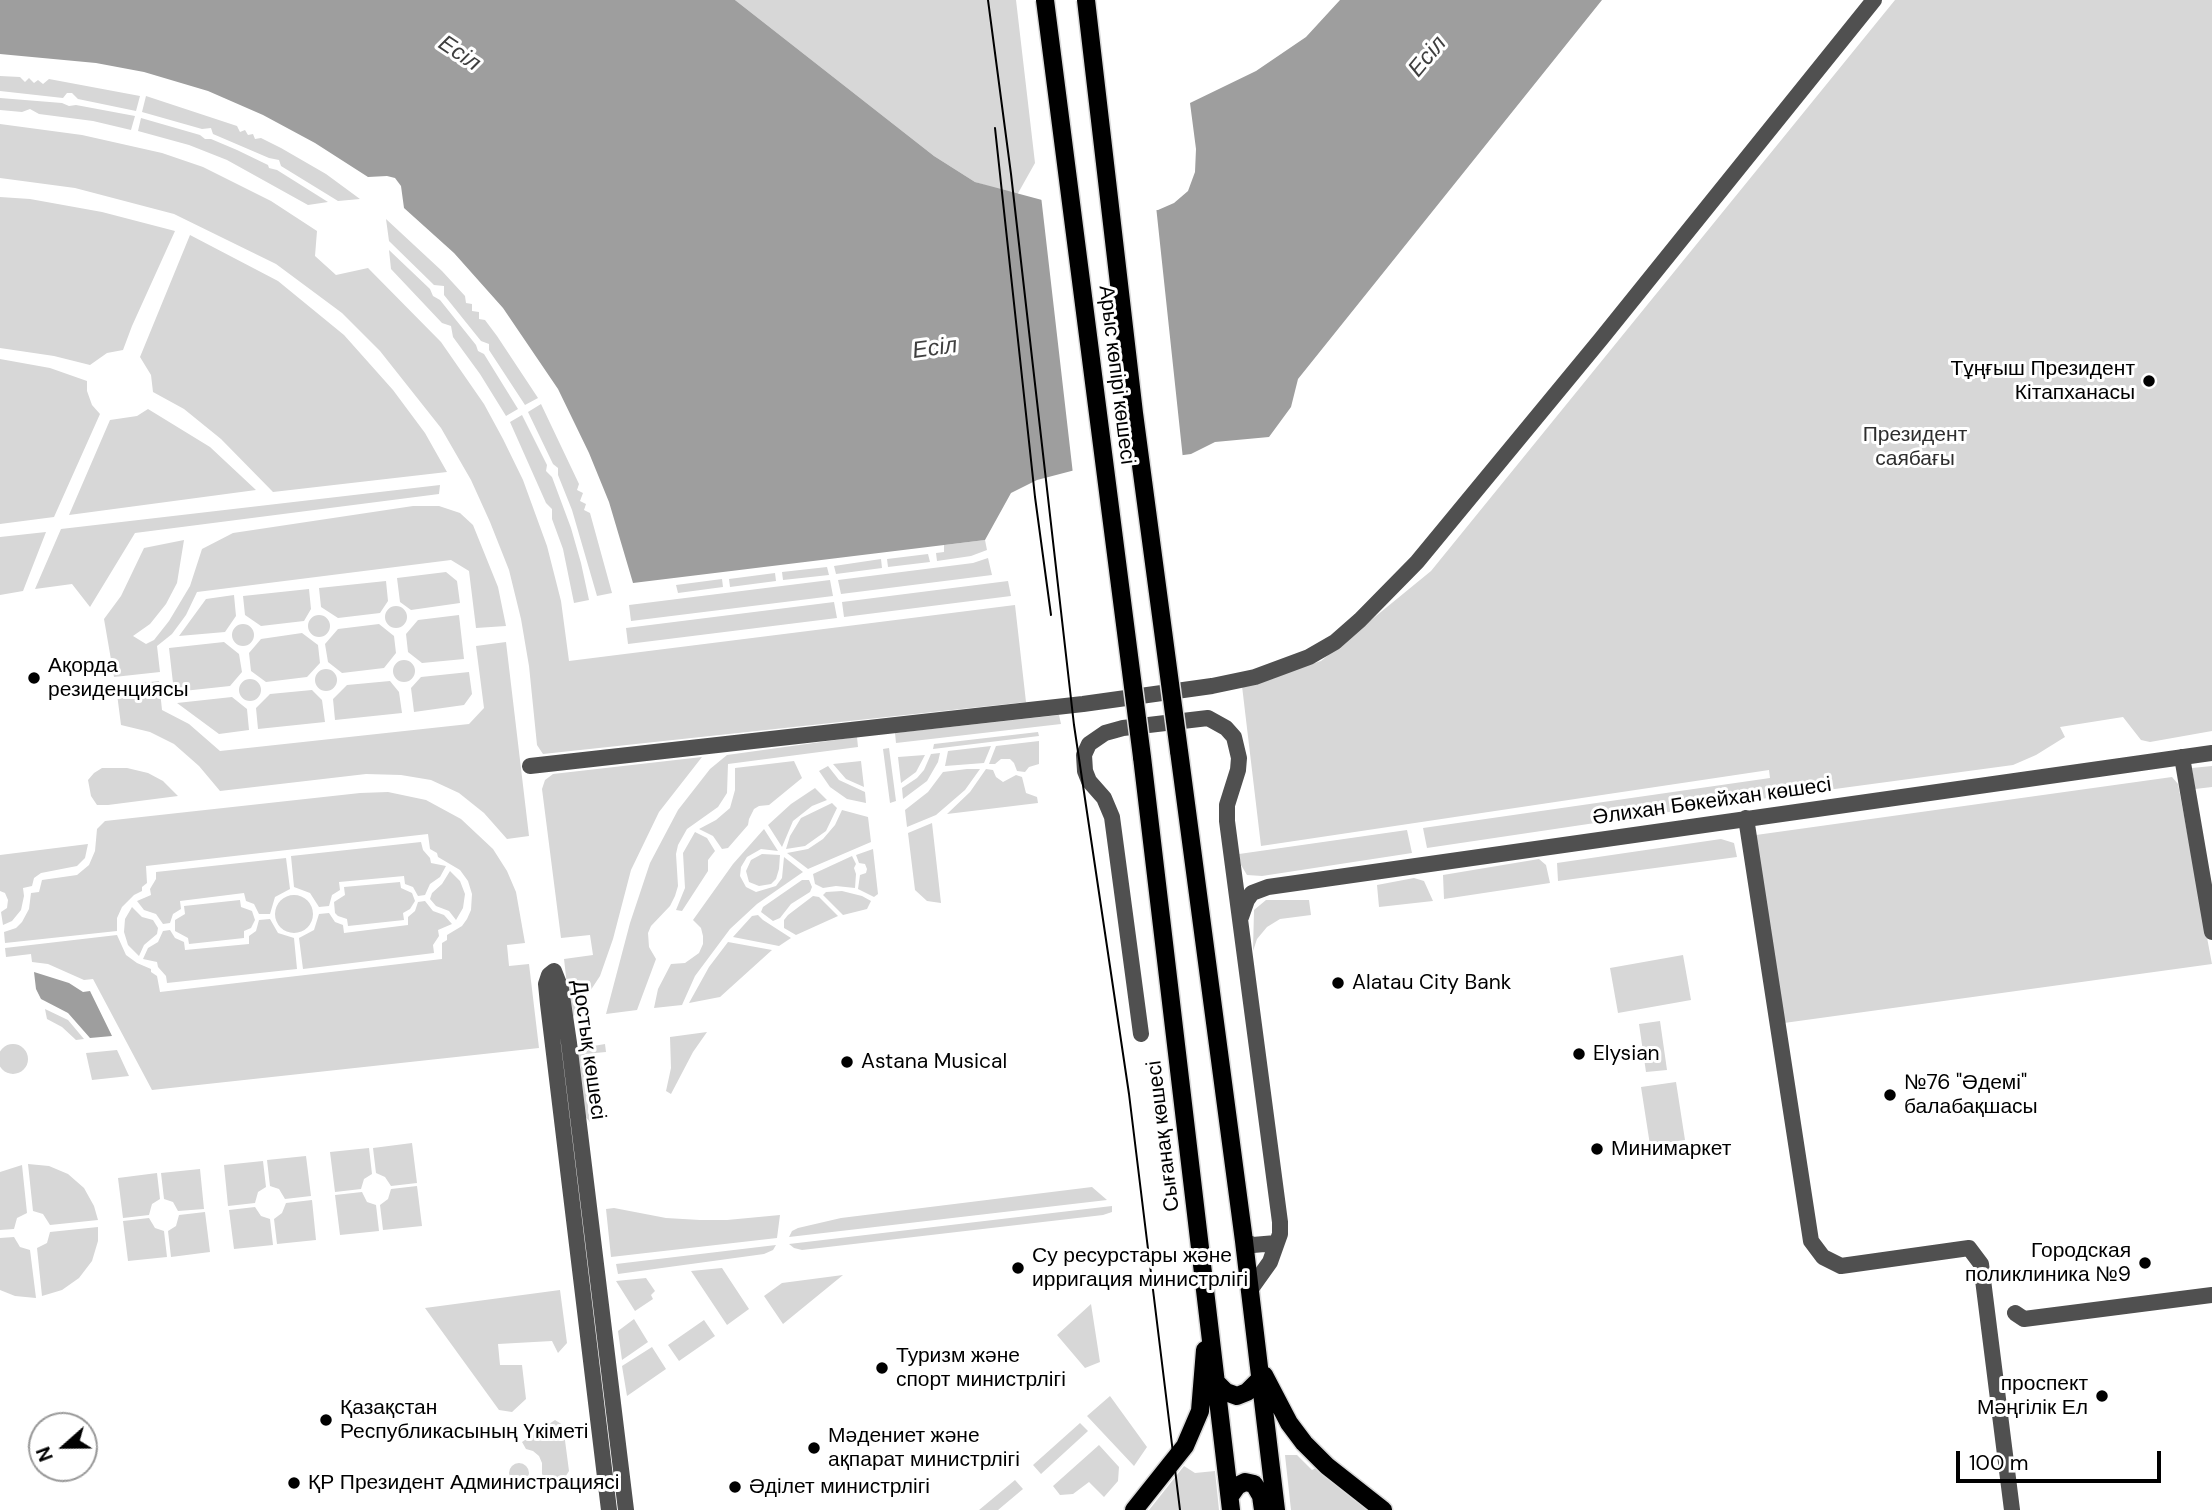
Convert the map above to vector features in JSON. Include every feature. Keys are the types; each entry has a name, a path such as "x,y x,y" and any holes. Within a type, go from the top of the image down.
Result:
{"main road":[{"name":"Арыс көпірі көшесі","path":"1045,0 1142,757"},
{"name":"Арыс көпірі көшесі","path":"1087,0 1134,413 1244,1241"},
{"name":"Сығанақ көшесі","path":"1142,757 1231,1503"},
{"path":"1244,1241 1276,1510"},
{"path":"1134,1510 1185,1446 1200,1411 1208,1308"},
{"path":"1216,1382 1226,1392 1237,1396 1247,1392 1259,1371"},
{"path":"1259,1371 1289,1423 1304,1443 1326,1465 1382,1510"},
{"path":"1231,1503 1237,1486 1245,1482 1254,1484 1261,1496 1263,1510"}],"street":[{"path":"530,766 1083,704 1212,686 1255,677 1309,657 1335,642 1417,562 1874,0"},
{"path":"1140,1034 1112,817 1104,798 1089,781 1084,755 1088,744 1095,738 1123,728 1200,718 1218,722 1226,728 1234,737 1240,758 1227,805 1227,821 1280,1222 1270,1262 1250,1290"},
{"name":"Әлихан Бөкейхан көшесі","path":"1240,923 1247,900 1252,893 1260,889 2212,753"},
{"path":"2182,757 2212,932"},
{"path":"1746,818 1811,1241 1823,1257 1841,1266 1969,1248 1981,1265 2012,1510"},
{"name":"Достық көшесі","path":"609,1510 548,1004 546,984 549,975 554,971 562,989 626,1510"},
{"path":"1244,1241 1262,1245 1276,1243"},
{"path":"2015,1313 2024,1319 2212,1295"}],"green space":[{"path":"735,0 1016,0 1035,163 1017,195 975,182 934,156"},
{"name":"Президент саябағы","path":"1895,0 2212,0 2212,731 2150,742 2141,740 2123,717 2060,727 2065,737 2013,765 1427,848 1423,828 1770,778 1769,770 1261,846 1242,686 1321,661 1431,571"},
{"path":"0,76 20,77 25,82 29,78 34,83 38,80 43,84 49,79 140,96 136,111 78,99 72,93 67,93 63,98 0,91"},
{"path":"146,96 237,126 240,132 245,130 248,135 253,134 255,139 261,138 326,174 360,199 338,201 281,166 279,160 213,134 211,128 202,129 142,112"},
{"path":"0,98 62,103 135,116 131,130 93,121 39,114 30,109 22,112 0,110"},
{"path":"141,118 200,135 237,150 277,170 328,202 308,205 227,160 189,145 138,131"},
{"path":"0,124 82,135 162,153 203,167 271,201 317,231 315,256 336,275 368,268 441,342 484,404 503,439 523,480 547,546 561,601 569,661 1015,605 1026,702 543,754 537,745 521,619 509,570 490,522 471,480 441,428 380,351 342,313 276,264 174,214 75,188 0,178"},
{"path":"0,197 30,199 102,212 175,231 123,350 107,353 90,365 54,356 0,348"},
{"path":"386,219 442,271 465,296 466,303 472,304 472,311 479,312 479,319 485,320 497,336 538,398 525,405 489,350 489,344 481,341 444,295 444,286 434,285 389,241"},
{"path":"190,235 278,281 344,335 393,390 425,433 447,472 273,492 221,439 184,409 153,392 151,375 140,357"},
{"path":"389,250 430,289 478,351 484,354 518,409 506,416 453,337 451,326 442,323 391,269"},
{"path":"0,359 50,368 87,381 92,405 100,414 54,517 0,524"},
{"path":"541,404 579,484 577,490 583,493 580,501 586,504 584,510 590,513 612,593 597,596 558,468 553,464 528,412"},
{"path":"148,409 210,447 256,490 69,515 110,420 137,416"},
{"path":"522,415 547,465 546,471 552,477 571,528 589,600 574,603 563,549 552,519 552,509 546,503 510,422"},
{"path":"440,485 439,494 135,533 90,607 72,584 35,589 61,529"},
{"path":"413,506 439,506 460,513 473,525 498,587 506,626 476,628 469,571 451,560 197,592 186,615 172,634 157,646 160,672 114,677 104,619 121,596 144,548 184,540 177,583 166,604 150,624 133,636 146,644 154,640 169,621 190,586 202,549 233,533"},
{"path":"46,532 23,591 0,595 0,537"},
{"path":"985,540 987,550 971,556 937,561 936,553 944,552 944,545"},
{"path":"928,554 930,562 888,567 887,559"},
{"path":"988,558 992,575 841,594 838,580 973,563"},
{"path":"881,559 882,568 836,574 834,566"},
{"path":"827,567 829,575 783,580 782,572"},
{"path":"446,572 457,581 460,603 411,610 400,602 397,578"},
{"path":"775,573 776,581 730,587 729,579"},
{"path":"722,579 723,587 678,593 676,585"},
{"path":"830,580 833,596 631,621 629,605"},
{"path":"386,581 388,601 380,613 338,618 321,607 319,588"},
{"path":"1008,581 1011,596 844,617 842,602"},
{"path":"309,589 311,609 304,621 261,626 245,615 243,596"},
{"path":"234,595 236,616 225,632 179,636 206,599"},
{"path":"834,602 837,618 628,644 626,628"},
{"path":"396,606 406,613 407,617 400,627 396,628 386,621 385,617 392,607"},
{"path":"319,615 329,622 330,626 323,636 319,637 309,630 308,626 315,616"},
{"path":"459,615 464,659 422,663 408,652 406,634 418,620"},
{"path":"243,624 253,631 254,635 247,645 243,646 233,639 232,635 239,625"},
{"path":"379,624 394,636 396,653 384,668 342,673 328,662 325,644 338,629"},
{"path":"302,633 318,645 320,663 307,677 266,682 251,671 249,653 261,639"},
{"path":"224,642 239,654 242,672 230,686 174,692 169,648"},
{"path":"506,642 529,836 507,839 484,813 459,793 431,780 401,775 366,774 220,791 199,766 174,744 150,732 121,725 116,686 159,681 162,710 189,724 220,751 469,724 484,708 476,646"},
{"path":"404,660 414,667 415,671 408,681 404,682 394,675 393,671 400,661"},
{"path":"326,669 336,676 337,680 330,690 326,691 316,684 315,680 322,670"},
{"path":"469,672 472,694 464,705 414,712 411,688 421,677"},
{"path":"250,679 260,686 261,690 254,700 250,701 240,694 239,690 246,680"},
{"path":"390,681 399,692 402,713 335,720 333,699 347,685"},
{"path":"312,690 322,700 325,722 258,729 256,708 270,694"},
{"path":"232,697 247,709 249,730 219,734 177,703"},
{"path":"1059,715 1061,724 896,743 895,733"},
{"path":"1038,732 1039,736 933,749 934,744"},
{"path":"857,737 858,747 728,764 727,793 718,807 687,829 678,845 678,886 670,906 648,933 649,947 656,959 637,1010 606,1014 630,923 650,863 678,810 710,769 727,755"},
{"path":"1039,741 1039,764 1029,767 1025,772 1017,771 1010,759 989,764 996,746"},
{"path":"991,746 984,763 945,766 948,751"},
{"path":"889,748 896,801 890,803 883,749"},
{"path":"940,753 927,781 903,799 902,788 924,770 931,754"},
{"path":"925,755 916,772 901,783 898,757"},
{"path":"702,757 659,812 631,870 600,976 571,1020 564,959 593,955 590,935 561,938 542,789 545,780 553,774"},
{"path":"794,761 802,778 769,805 754,809 748,825 728,848 722,849 713,836 699,829 730,808 735,790 735,768"},
{"path":"861,761 864,787 846,779 833,764"},
{"path":"828,766 839,780 865,792 866,803 847,799 830,787 819,771"},
{"path":"2212,766 2212,787 2195,789 2192,768"},
{"path":"102,768 127,768 148,773 163,781 178,796 97,805 91,796 88,780"},
{"path":"980,769 965,790 936,815 907,827 905,810 928,792 943,772"},
{"path":"986,769 993,770 996,777 1003,782 1016,775 1022,777 1026,793 1037,797 1038,803 947,814 970,792"},
{"path":"2172,777 2178,784 2212,964 1784,1023 1756,835"},
{"path":"815,788 827,800 812,806 793,821 782,847 768,825 791,804"},
{"path":"388,792 426,800 461,819 493,849 507,871 516,892 525,943 507,945 509,966 529,964 539,1048 152,1090 93,979 84,980 48,964 32,962 31,954 6,957 5,948 117,935 126,955 151,969 157,976 160,992 442,959 442,943 447,940 447,935 462,926 467,919 471,910 472,894 468,881 460,870 430,849 428,834 146,866 147,883 142,887 142,891 122,907 117,918 117,931 5,943 4,932 16,928 22,922 29,909 31,893 39,892 42,880 77,875 89,865 95,851 97,829 105,821"},
{"path":"832,803 837,808 826,831 805,846 786,849 801,818"},
{"path":"842,810 868,817 871,842 808,869 787,853 808,849 823,839 835,825"},
{"path":"932,823 941,903 927,901 915,890 908,833"},
{"path":"764,829 778,851 761,849 747,857 741,867 740,876 746,887 756,892 776,886 782,878 784,857 803,872 757,904 730,929 695,976 682,1005 654,1008 658,989 671,964 685,963 699,953 703,944 701,928 693,920 733,864"},
{"path":"1407,830 1412,853 1262,876 1247,875 1239,854"},
{"path":"695,832 707,838 715,851 708,860 708,871 682,911 676,910 685,888 683,853"},
{"path":"1721,839 1734,843 1737,857 1558,881 1557,863"},
{"path":"421,842 431,863 446,866 440,877 430,884 425,895 418,896 413,887 405,884 404,876 339,882 340,890 332,895 329,906 319,907 310,893 294,887 291,856"},
{"path":"88,844 85,858 77,866 41,873 34,878 32,886 23,888 21,910 12,921 3,925 1,912 7,908 8,900 5,893 0,891 0,855"},
{"path":"873,849 878,894 874,897 858,889 860,875 866,873 867,869 865,864 859,863 856,855"},
{"path":"762,854 780,855 779,869 771,884 759,886 749,882 746,871 751,860"},
{"path":"852,856 856,864 855,888 823,888 815,884 813,874"},
{"path":"286,858 290,889 275,897 270,914 259,914 254,904 246,901 244,893 180,901 181,909 173,914 170,923 163,924 156,914 144,910 137,901 151,895 150,889 156,879 156,872"},
{"path":"1539,859 1546,865 1550,883 1444,899 1443,875"},
{"path":"450,871 460,881 465,894 463,908 456,920 449,911 436,906 430,899"},
{"path":"1414,878 1424,881 1433,901 1379,907 1377,885"},
{"path":"802,880 809,880 812,887 810,892 791,904 780,918 773,921 761,912 763,907"},
{"path":"400,882 401,888 412,893 415,901 410,909 403,913 404,920 348,926 347,919 335,913 334,902 345,895 344,887"},
{"path":"842,891 871,901 867,909 843,915 823,895 826,892"},
{"path":"294,895 308,900 313,914 308,928 294,933 280,928 275,914 280,900"},
{"path":"813,896 819,897 838,916 796,935 784,928 784,920 788,915"},
{"path":"240,900 241,907 252,911 255,920 251,928 244,931 244,938 189,944 188,938 175,931 175,920 185,914 184,906"},
{"path":"1266,900 1309,900 1311,915 1280,919 1267,927 1257,939 1253,951 1254,910"},
{"path":"425,901 433,911 444,915 452,924 438,930 439,936 433,945 434,953 303,969 299,938 314,930 319,914 329,913 335,922 343,925 344,933 408,925 408,917 415,911 418,902"},
{"path":"132,907 142,917 153,920 158,928 157,934 144,945 139,956 128,945 124,932 125,919"},
{"path":"758,915 791,938 779,946 733,937 752,916"},
{"path":"270,919 278,933 294,938 297,969 167,983 166,976 157,962 143,959 148,948 158,942 163,931 170,930 175,938 184,942 185,950 249,944 249,936 256,931 259,920"},
{"path":"728,942 772,950 720,997 689,1003 709,967"},
{"path":"1683,955 1691,1000 1618,1013 1610,968"},
{"path":"45,1009 68,1020 84,1039 76,1040 62,1027 47,1019"},
{"path":"1660,1021 1667,1070 1646,1072 1639,1024"},
{"path":"707,1032 671,1094 666,1091 671,1068 670,1037"},
{"path":"13,1044 19,1045 27,1053 27,1065 19,1073 13,1074 7,1073 -1,1065 -2,1059 -1,1053 7,1045"},
{"path":"605,1044 606,1052 585,1054 582,1058 590,1122 584,1115 575,1056 582,1048"},
{"path":"117,1050 129,1076 92,1080 86,1053"},
{"path":"1676,1082 1685,1140 1650,1145 1641,1087"},
{"path":"412,1143 417,1183 391,1186 385,1177 376,1173 373,1148"},
{"path":"369,1148 372,1174 364,1179 361,1189 335,1192 330,1152"},
{"path":"306,1156 311,1196 285,1199 279,1189 270,1186 267,1160"},
{"path":"263,1161 266,1187 258,1192 255,1203 228,1206 224,1165"},
{"path":"28,1164 49,1166 68,1174 84,1188 98,1220 50,1225 43,1214 33,1211"},
{"path":"22,1165 27,1213 17,1218 14,1229 0,1230 0,1172"},
{"path":"200,1169 204,1209 178,1211 173,1202 164,1199 161,1173"},
{"path":"157,1173 160,1199 152,1204 149,1215 123,1218 118,1178"},
{"path":"417,1186 422,1226 383,1230 380,1205 388,1199 391,1189"},
{"path":"1092,1187 1107,1200 789,1237 792,1231 798,1228 841,1218"},
{"path":"362,1192 367,1202 376,1205 379,1231 340,1235 335,1195"},
{"path":"312,1200 316,1240 277,1244 274,1219 282,1213 286,1203"},
{"path":"1112,1206 1112,1212 1103,1215 802,1250 789,1244"},
{"path":"255,1207 261,1216 270,1219 273,1245 234,1249 229,1210"},
{"path":"614,1208 666,1218 700,1220 780,1215 777,1238 611,1257 606,1209"},
{"path":"205,1212 210,1252 171,1257 168,1231 176,1226 179,1215"},
{"path":"149,1218 155,1228 164,1231 167,1257 128,1261 123,1221"},
{"path":"98,1227 98,1241 92,1261 79,1278 62,1290 42,1296 37,1248 47,1243 50,1232"},
{"path":"14,1237 20,1247 30,1250 36,1298 15,1296 0,1290 0,1238"},
{"path":"776,1245 773,1250 764,1254 618,1274 616,1264"},
{"path":"722,1268 749,1309 727,1325 691,1271"},
{"path":"843,1275 783,1324 764,1296 782,1283"},
{"path":"646,1278 655,1291 651,1295 653,1299 635,1311 616,1281"},
{"path":"560,1290 567,1343 558,1353 552,1341 498,1344 500,1365 522,1365 526,1399 512,1412 499,1410 425,1308"},
{"path":"1091,1304 1100,1362 1085,1368 1057,1335"},
{"path":"634,1319 648,1342 622,1360 618,1331"},
{"path":"704,1320 715,1336 679,1361 668,1345"},
{"path":"652,1347 666,1369 627,1396 622,1366"},
{"path":"1110,1396 1147,1447 1134,1466 1087,1416"},
{"path":"555,1420 563,1425 569,1471 564,1479 551,1487 542,1474 539,1456 526,1449 522,1442"},
{"path":"1080,1423 1088,1431 1041,1474 1033,1465"},
{"path":"1099,1445 1119,1467 1118,1481 1104,1497 1089,1482 1073,1494 1060,1495 1053,1486"},
{"path":"1285,1455 1297,1455 1312,1470 1320,1466 1375,1510 1291,1510"},
{"path":"515,1463 523,1463 529,1473 523,1483 515,1483 509,1477 509,1469"},
{"path":"1184,1466 1195,1473 1215,1471 1219,1510 1149,1510"},
{"path":"1015,1480 1023,1489 998,1510 979,1510"}],"water":[{"name":"Есіл","path":"0,0 735,0 934,156 975,182 1042,200 1131,212 1158,210 1174,203 1188,191 1195,172 1196,149 1190,103 1256,71 1306,37 1340,0 1602,0 1298,379 1291,407 1269,437 1215,442 1191,454 1079,469 1037,480 1011,493 985,540 633,583 609,502 558,389 503,308 454,253 404,208 401,186 395,178 368,177 315,143 263,115 208,91 144,72 96,63 0,54"},
{"path":"34,972 69,983 83,992 90,991 112,1036 90,1038 68,1013 41,999 36,989"}],"pier":[{"path":"1041,196 1131,209 1156,206 1183,459 1073,474"}],"tram line":[{"path":"988,0 1011,174 1074,725 1129,1094 1180,1510"},
{"path":"995,128 1035,497 1051,615"}],"place":[{"name":"Тұңғыш Президент Кітапханасы","path":"2149,381"},
{"name":"Ақорда резиденциясы","path":"34,678"},
{"name":"Alatau City Bank","path":"1338,983"},
{"name":"Elysian","path":"1579,1054"},
{"name":"Astana Musical","path":"847,1062"},
{"name":"№76 \"Әдемі\" балабақшасы","path":"1890,1095"},
{"name":"Минимаркет","path":"1597,1149"},
{"name":"Городская поликлиника №9","path":"2145,1263"},
{"name":"Су ресурстары және ирригация министрлігі","path":"1018,1268"},
{"name":"Туризм және спорт министрлігі","path":"882,1368"},
{"name":"проспект Мәңгілік Ел","path":"2102,1396"},
{"name":"Қазақстан Республикасының Үкіметі","path":"326,1420"},
{"name":"Мәдениет және ақпарат министрлігі","path":"814,1448"},
{"name":"ҚР Президент Администрациясі","path":"294,1483"},
{"name":"Әділет министрлігі","path":"735,1487"}]}
